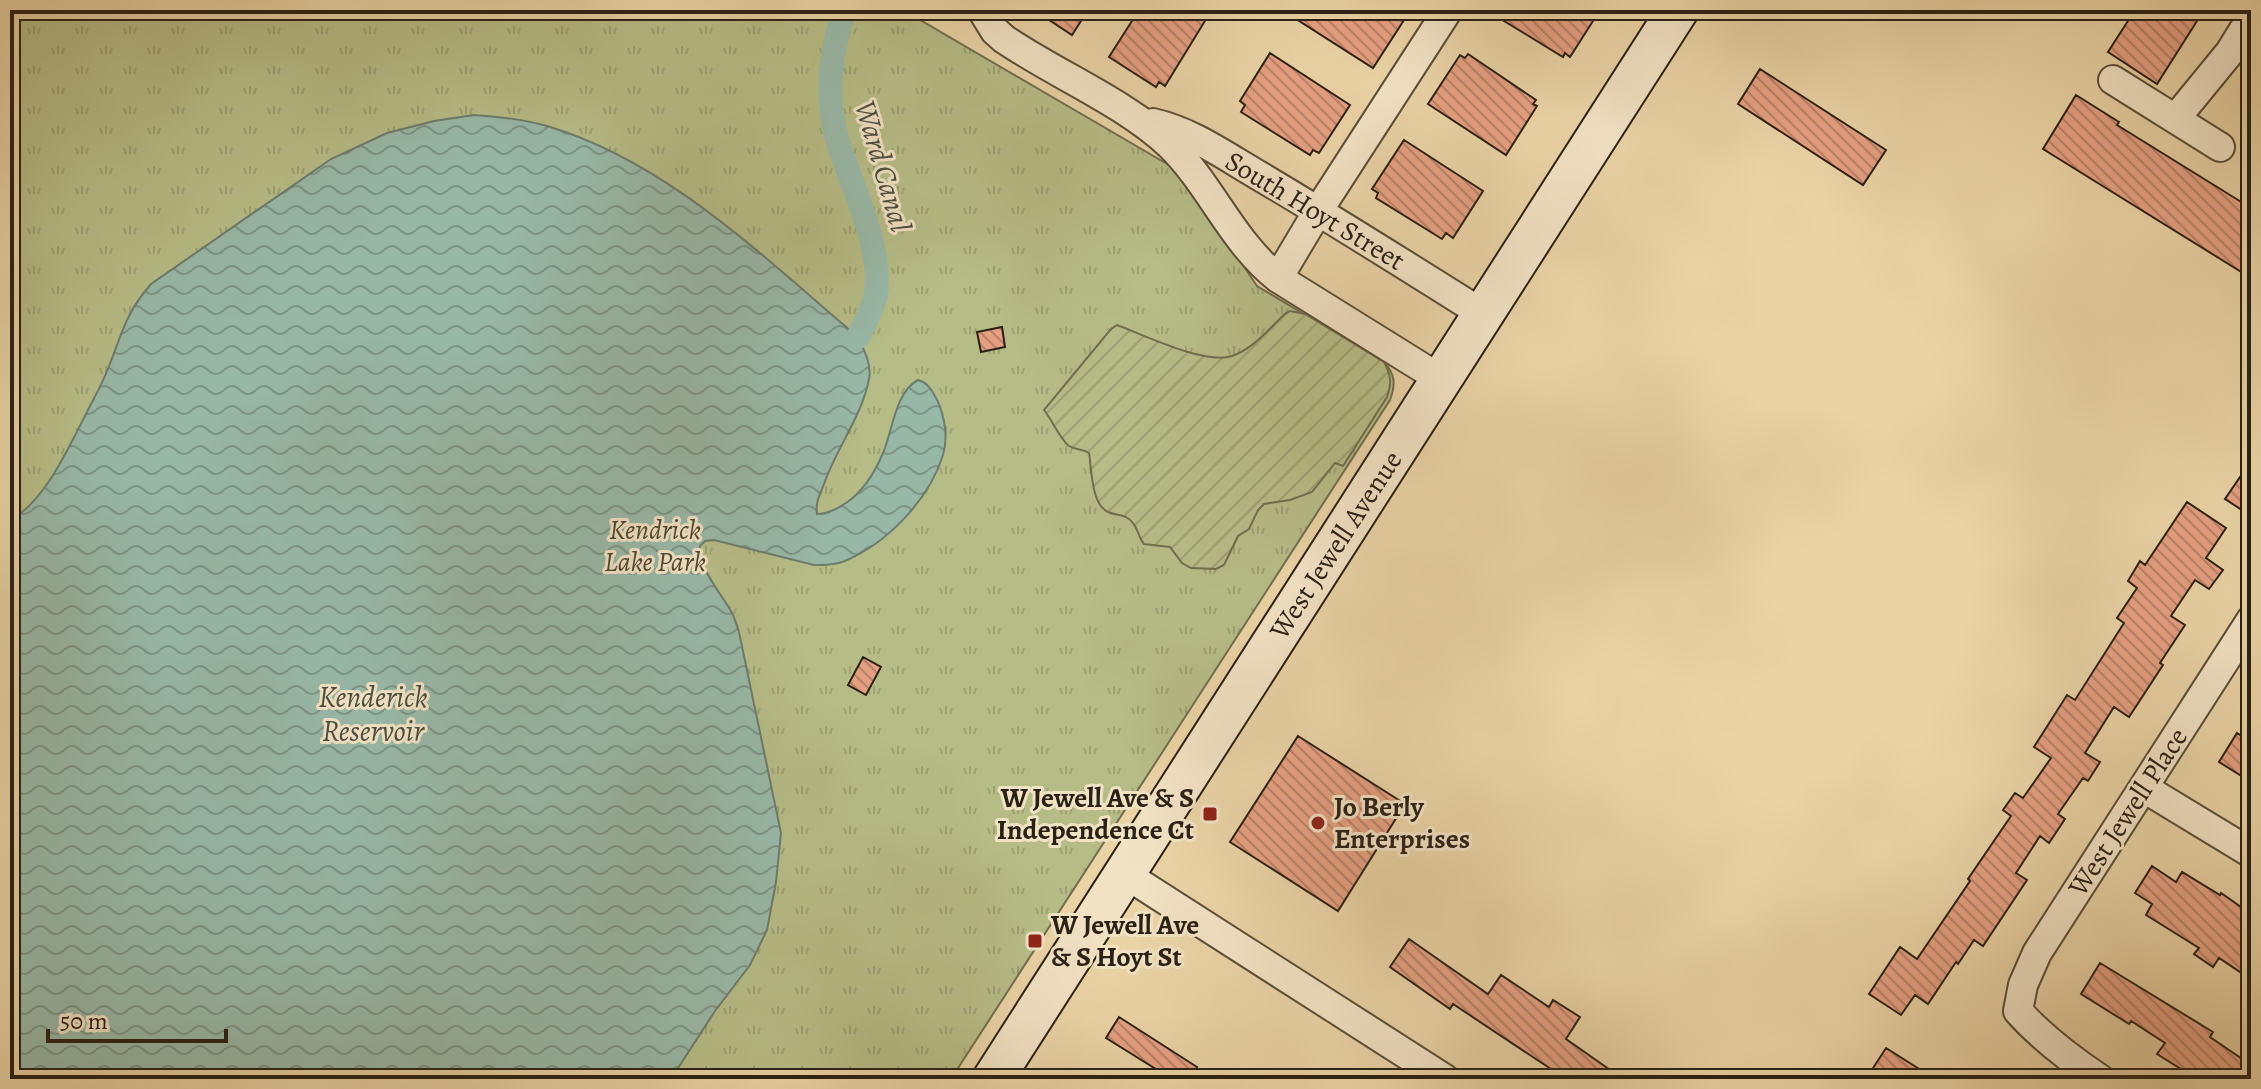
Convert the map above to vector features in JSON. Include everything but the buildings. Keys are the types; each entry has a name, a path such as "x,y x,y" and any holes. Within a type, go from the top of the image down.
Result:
{"main road":[{"name":"West Jewell Avenue","path":"993,1079 1678,10"}],"street":[{"name":"South Hoyt Street","path":"982,10 1004,39 1140,121 1185,160 1201,179 1238,237 1253,256 1278,278 1442,380"},
{"path":"1278,278 1448,10"},
{"path":"2176,118 2230,52 2251,18"},
{"path":"2113,80 2220,147"},
{"name":"South Hoyt Street","path":"1140,121 1184,134 1318,211 1483,314"},
{"name":"West Jewell Place","path":"2100,1079 2042,1036 2018,1011 2023,985 2037,953 2251,620"},
{"path":"2144,788 2251,853"},
{"path":"1125,874 1445,1079"}],"green space":[{"name":"Kendrick Lake Park","path":"10,10 903,10 1174,168 1187,181 1257,286 1384,362 1392,375 1392,394 951,1079 10,1079"},
{"path":"1290,311 1305,314 1384,362 1390,379 1387,397 1343,466 1335,463 1312,492 1290,500 1264,504 1249,529 1238,536 1224,565 1216,569 1191,568 1182,563 1170,547 1144,544 1130,519 1102,508 1095,494 1089,453 1066,443 1044,410 1117,325 1174,348 1220,358 1248,348"}],"water":[{"name":"Kenderick Reservoir","path":"474,115 547,126 591,142 633,163 674,187 712,215 858,337 870,374 866,393 829,471 817,514 832,511 846,503 868,481 883,453 899,402 910,386 918,380 925,383 940,408 945,428 945,448 928,488 891,531 861,553 845,561 814,565 714,540 705,541 700,546 707,573 732,613 739,632 781,833 767,930 750,965 715,1011 671,1079 10,1079 10,521 23,512 54,474 102,383 129,316 151,284 331,159 387,133"}],"waterway":[{"name":"Ward Canal","path":"845,10 831,70 832,116 864,214 877,279 874,303 858,337"}],"place":[{"name":"W Jewell Ave & S Independence Ct","path":"1210,814"},
{"name":"Jo Berly Enterprises","path":"1318,823"},
{"name":"W Jewell Ave & S Hoyt St","path":"1035,941"}]}
